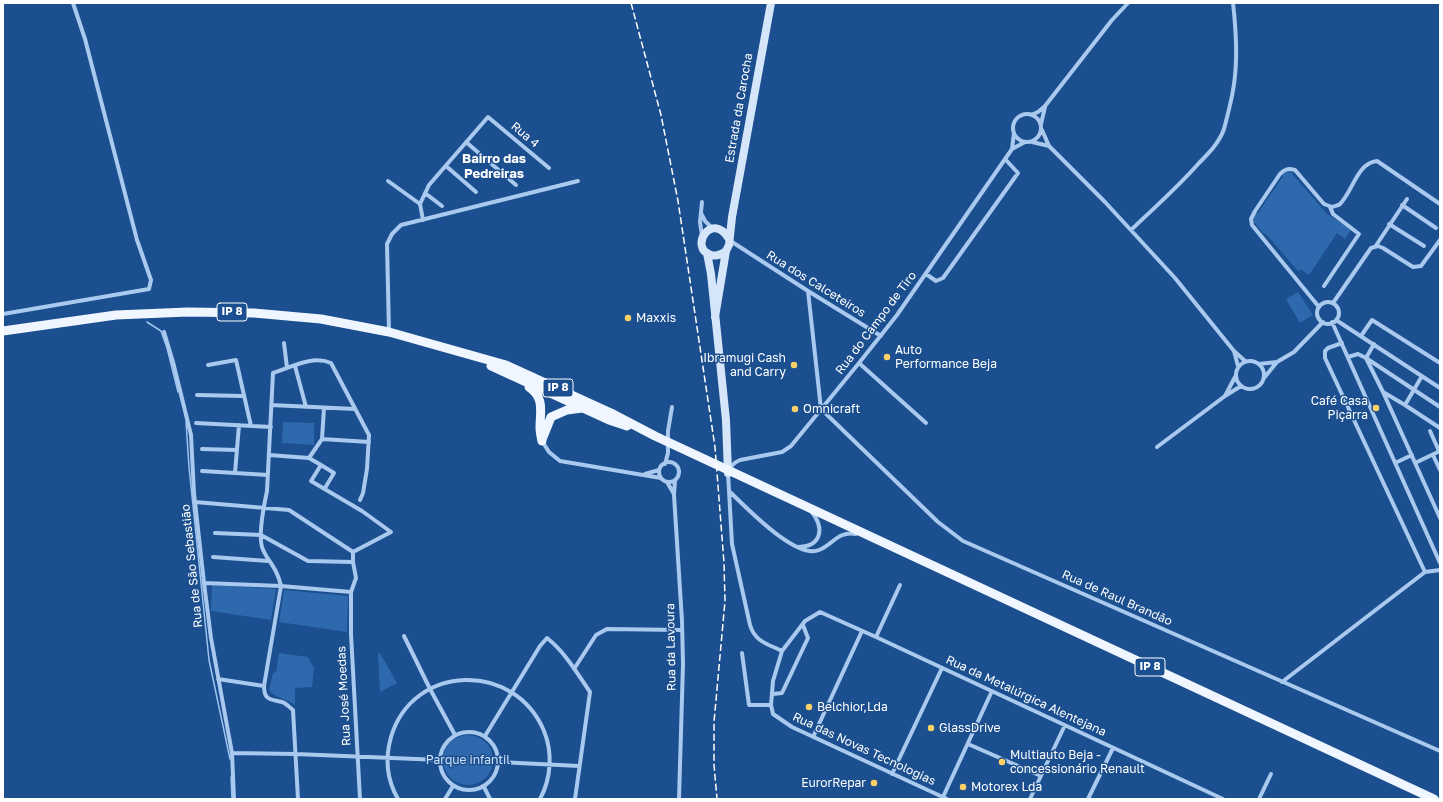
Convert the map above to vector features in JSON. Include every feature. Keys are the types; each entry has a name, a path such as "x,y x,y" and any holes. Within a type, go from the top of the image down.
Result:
{"main road":[{"name":"IP 8","path":"3,331 116,315 188,312 254,313 321,319 389,332 506,365 611,413 655,436 866,535 1434,799"},
{"name":"IP 8","path":"458,351 609,420 655,436"},
{"path":"518,379 534,390 540,399 542,413 540,428 542,441"},
{"path":"542,441 547,426 559,402 556,396 555,387"},
{"path":"542,413 550,398 560,393 579,398"},
{"path":"552,417 567,410 582,408"}],"street":[{"path":"3,314 149,289 151,280 137,240 85,39 74,3"},
{"name":"Estrada da Carocha","path":"729,239 770,3"},
{"path":"1012,149 1014,124 1016,120 1024,115 1031,115 1038,112 1045,106 1112,20 1128,3"},
{"path":"1131,230 1185,178 1216,145 1222,136 1234,84 1236,66 1236,36 1233,3"},
{"path":"1045,106 1041,124 1049,146 1105,202 1175,278 1234,351 1245,361"},
{"path":"1031,115 1037,118 1041,124"},
{"name":"Rua 4","path":"466,142 488,117 549,168"},
{"path":"1032,142 1038,138 1042,130"},
{"path":"1014,133 1020,141 1049,146"},
{"path":"423,220 420,204 425,192 429,185 466,142 516,185"},
{"path":"1012,149 1025,142"},
{"name":"Rua do Campo de Tiro","path":"728,473 734,463 740,460 775,454 787,449 881,336 926,274 1012,149"},
{"path":"926,274 936,280 943,278 1018,173 1005,159"},
{"path":"1319,307 1252,225 1251,219 1280,174 1289,168 1295,170 1324,204 1332,207 1340,205 1365,167 1371,162 1377,161 1440,204"},
{"path":"446,166 476,192"},
{"path":"388,181 397,189 420,204"},
{"path":"389,332 387,244 392,234 401,225 578,181"},
{"path":"425,192 442,206"},
{"path":"1375,247 1407,199"},
{"path":"702,202 700,222 702,246 707,253 711,274 726,420 733,550 751,630 758,640 782,651"},
{"path":"1402,205 1436,228"},
{"path":"1324,286 1359,234 1333,214 1330,207"},
{"path":"701,212 705,221 715,228 725,232 729,239 724,251 714,264 711,274"},
{"path":"702,237 705,233 726,223 732,217"},
{"path":"1390,224 1424,246"},
{"name":"Rua dos Calceteiros","path":"729,239 808,291 881,336"},
{"path":"1333,303 1371,248 1378,246 1384,248 1413,267 1421,266 1440,240"},
{"path":"707,253 716,256 724,251 741,248"},
{"path":"715,317 722,277 724,251"},
{"path":"711,274 722,277"},
{"path":"808,291 821,409"},
{"path":"1323,322 1318,317 1319,307 1324,303 1333,303"},
{"path":"1333,303 1339,311 1338,317 1334,321"},
{"path":"1361,336 1372,320 1440,363"},
{"path":"1334,321 1348,357 1440,563"},
{"path":"1264,378 1264,370 1259,364 1253,361 1245,361 1238,366 1236,370 1238,383 1245,388 1254,388 1262,383 1264,378 1277,362 1294,352 1323,322 1334,321 1374,344 1440,388"},
{"name":"Rua de São Sebastião","path":"164,332 191,435 195,502 204,583 211,638 232,753 234,799"},
{"path":"284,343 287,368"},
{"path":"1342,343 1328,348 1325,351 1325,358 1425,572"},
{"path":"1366,358 1374,344"},
{"path":"1234,351 1238,366"},
{"path":"1348,357 1358,354 1366,358 1440,407"},
{"path":"1366,358 1440,518"},
{"path":"298,799 293,710 283,702 270,700 264,693 281,586 277,573 268,560 262,546 261,535 267,491 274,373 313,360 323,359 331,363 369,435 363,493 360,500 362,511"},
{"path":"208,365 236,360 251,426"},
{"path":"1259,364 1277,362"},
{"path":"859,363 926,423"},
{"path":"295,366 306,407"},
{"path":"1405,405 1422,376"},
{"path":"1225,396 1236,377"},
{"path":"1157,447 1225,396 1241,386"},
{"path":"1383,392 1440,428"},
{"path":"197,395 243,396"},
{"path":"271,405 355,409"},
{"path":"645,474 659,470 664,464 668,453 668,431 672,407"},
{"path":"309,458 322,439 324,408"},
{"name":"Rua de Raul Brandão","path":"821,409 938,522 964,540 1440,751"},
{"path":"196,423 271,428"},
{"path":"235,473 239,425"},
{"path":"1415,463 1440,451 1430,431"},
{"path":"322,439 369,442"},
{"path":"542,441 549,452 560,461 645,474 661,478 668,482 674,495"},
{"path":"202,449 237,450"},
{"path":"668,453 673,464 678,470 678,475 675,480 668,482"},
{"path":"269,455 309,458 321,465 334,473 325,488"},
{"path":"1395,463 1412,455"},
{"path":"1432,455 1440,470"},
{"path":"664,464 673,464"},
{"path":"195,502 289,510 354,552 391,532 362,511 311,481 321,465"},
{"path":"659,470 661,478"},
{"path":"202,471 268,475"},
{"name":"Rua da Lavoura","path":"675,480 674,495 683,682 679,799"},
{"path":"730,492 782,539 803,551 818,551 838,536 844,534 850,533 866,535"},
{"path":"350,504 360,500"},
{"path":"795,547 810,544 816,541 819,536 819,524 815,516 806,506"},
{"path":"215,532 261,535 308,561 353,562"},
{"name":"Rua José Moedas","path":"354,552 353,562 356,578 351,592 351,634 360,799"},
{"path":"214,557 268,560"},
{"path":"1282,682 1425,572 1440,570"},
{"path":"204,583 219,582 351,592"},
{"path":"876,637 900,585"},
{"name":"Rua da Metalúrgica Alentejana","path":"803,625 805,621 820,612 1223,799"},
{"path":"742,653 749,705 771,705 773,681 782,651 803,625"},
{"path":"773,694 782,693 808,638 803,625"},
{"path":"574,669 596,635 607,629 681,630"},
{"path":"813,737 862,631"},
{"path":"404,636 455,735"},
{"path":"485,736 540,646 547,638 553,643 574,669 590,692 575,799"},
{"path":"892,774 942,668"},
{"path":"218,679 264,686"},
{"path":"398,799 393,791 387,758 389,744 399,718 418,697 430,689 450,682 471,679 499,685 512,692 523,700 541,723 546,736 550,764 546,785 540,799"},
{"path":"945,798 992,691"},
{"name":"Rua das Novas Tecnologias","path":"771,705 774,714 792,727 945,798"},
{"path":"1030,799 1064,724"},
{"path":"467,731 485,736 494,744 497,750 499,762 496,774 489,783 478,789 465,790 453,786 448,782 442,772 440,760 442,748 455,735 467,731"},
{"path":"968,744 1041,776"},
{"path":"1088,799 1113,748"},
{"path":"232,753 440,760"},
{"path":"499,762 579,766"},
{"path":"1259,799 1271,774"},
{"path":"445,799 453,786"},
{"path":"484,787 490,799"}],"green space":[{"path":"1288,170 1328,215 1351,230 1345,239 1337,233 1309,275 1302,270 1298,271 1266,234 1264,234 1254,222 1253,218 1283,176 1282,174"},
{"path":"1298,292 1313,315 1300,323 1286,299"},
{"path":"283,422 314,423 314,445 282,443"},
{"path":"212,585 276,589 271,620 211,611"},
{"path":"284,590 348,596 347,632 279,622"},
{"path":"279,653 308,657 314,668 312,687 295,688 295,705 269,690 273,673 276,672"},
{"path":"380,653 397,683 380,692 378,654"},
{"name":"Parque infantil","path":"468,735 477,737 488,746 493,760 491,769 482,780 468,785 459,783 448,774 443,760 445,751 454,740"}],"waterway":[{"path":"147,322 161,331 167,348 178,392"},
{"path":"186,422 189,467 209,660 230,759"},
{"path":"231,777 232,799"}],"railway":[{"path":"631,3 661,115 678,201 715,447 724,563 725,601 714,722 714,765 717,799"}],"place":[{"name":"Maxxis","path":"628,318"},
{"name":"Auto Performance Beja","path":"887,357"},
{"name":"Ibramugi Cash and Carry","path":"794,365"},
{"name":"Café Casa Piçarra","path":"1376,408"},
{"name":"Omnicraft","path":"795,409"},
{"name":"Belchior,Lda","path":"809,707"},
{"name":"GlassDrive","path":"931,728"},
{"name":"Multiauto Beja - concessionário Renault","path":"1002,762"},
{"name":"EurorRepar","path":"874,783"},
{"name":"Motorex Lda","path":"963,787"}],"district":[{"name":"Bairro das Pedreiras","path":"494,166"}]}
